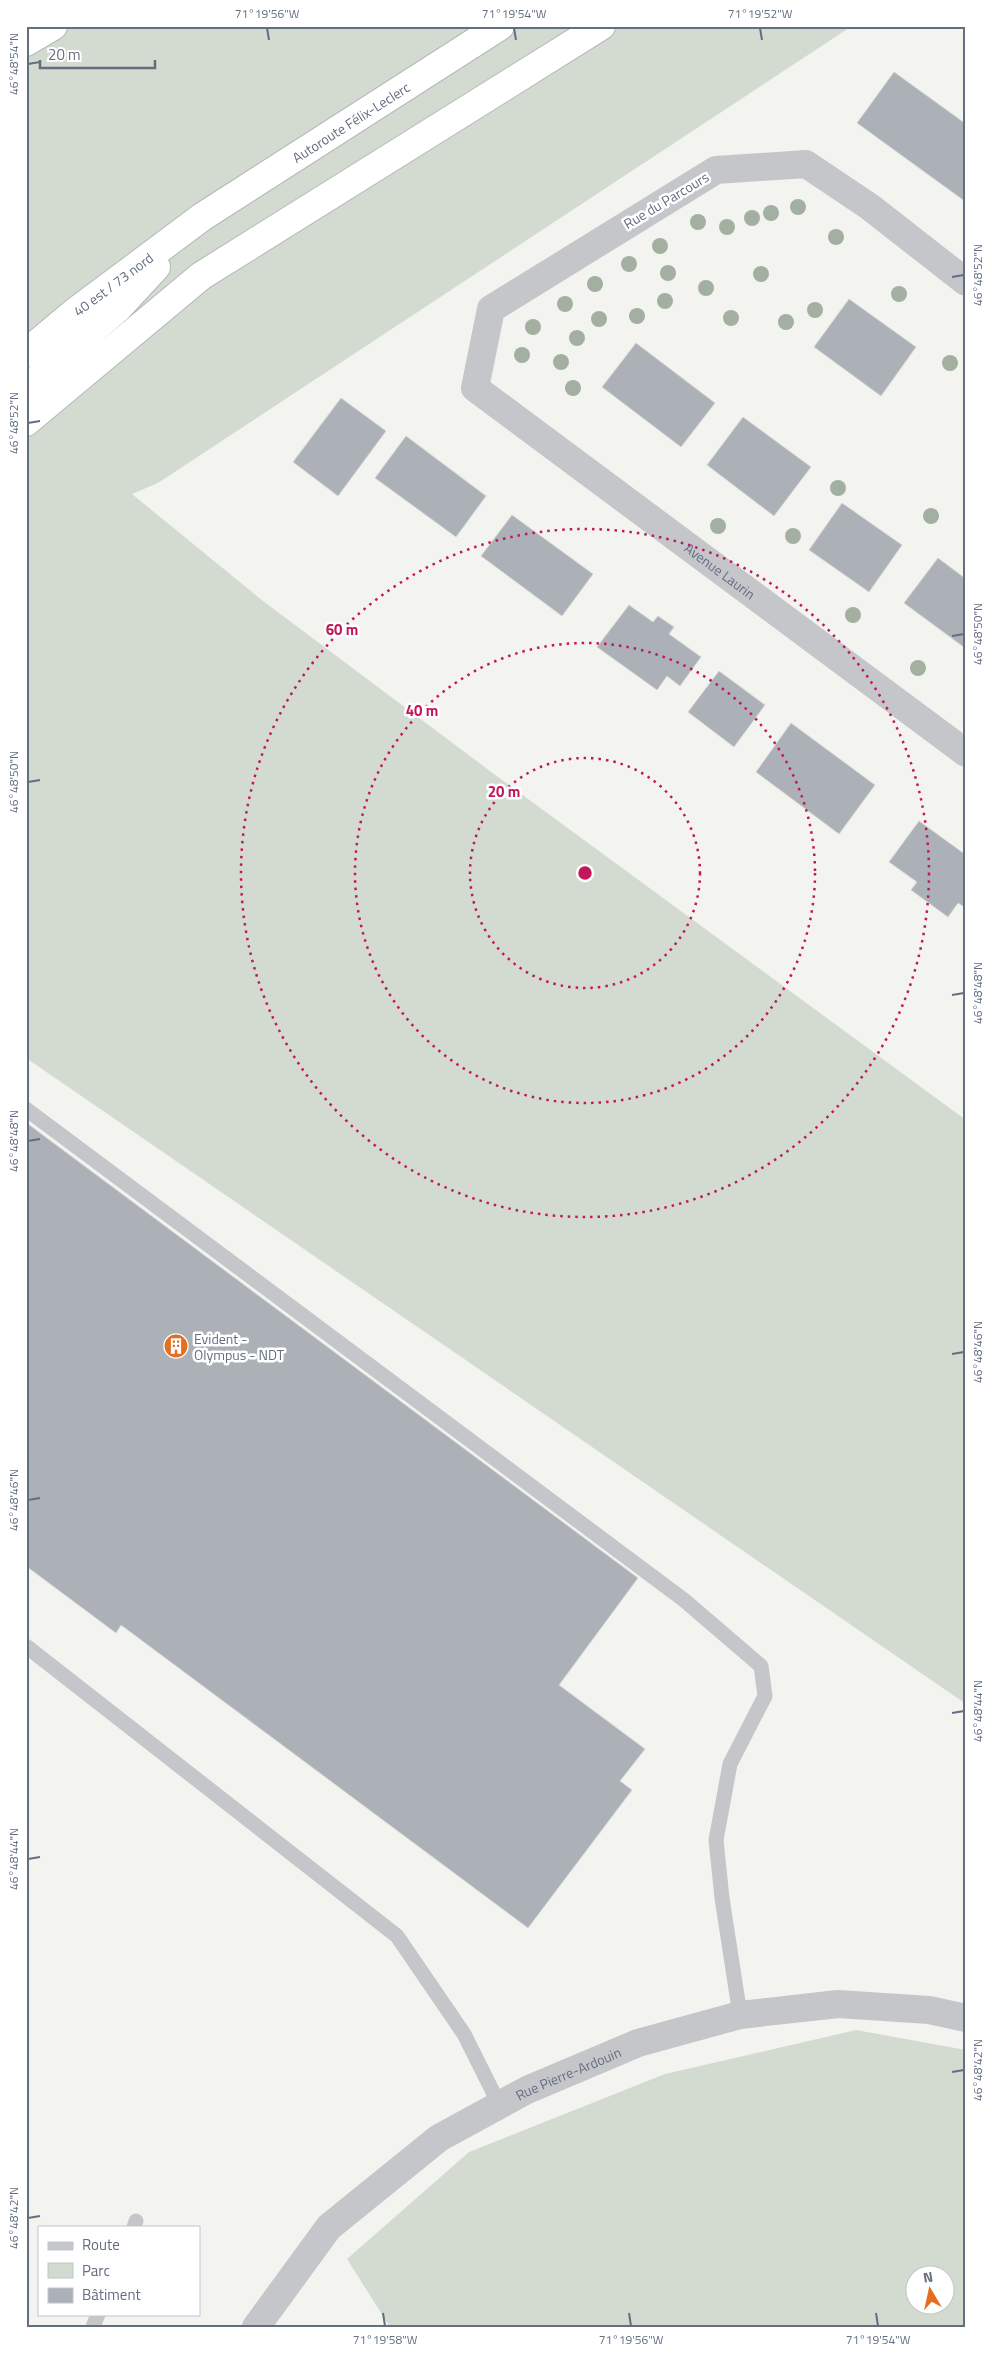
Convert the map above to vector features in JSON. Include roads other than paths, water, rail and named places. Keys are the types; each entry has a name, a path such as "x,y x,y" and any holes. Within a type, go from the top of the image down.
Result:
{"highway":[{"path":"26,42 53,26"},
{"name":"Autoroute Félix-Leclerc","path":"202,217 500,26"},
{"path":"26,422 201,276 601,26"},
{"path":"26,389 118,308 202,217"},
{"name":"40 est / 73 nord","path":"26,353 75,312 202,217"}],"street":[{"name":"Rue du Parcours","path":"475,388 491,309 716,170 806,164 870,207 966,282"},
{"name":"Avenue Laurin","path":"475,388 966,753"},
{"name":"Rue Pierre-Ardouin","path":"256,2327 329,2227 439,2138 527,2090 638,2043 740,2015 838,2004 929,2010 966,2018"}],"lane":[{"path":"26,1109 684,1600 761,1666 765,1696 730,1764 716,1840 722,1898 740,2015"},
{"path":"26,1646 397,1936 464,2034 499,2104"}],"place":[{"name":"Evident - Olympus - NDT","path":"176,1346"}]}
